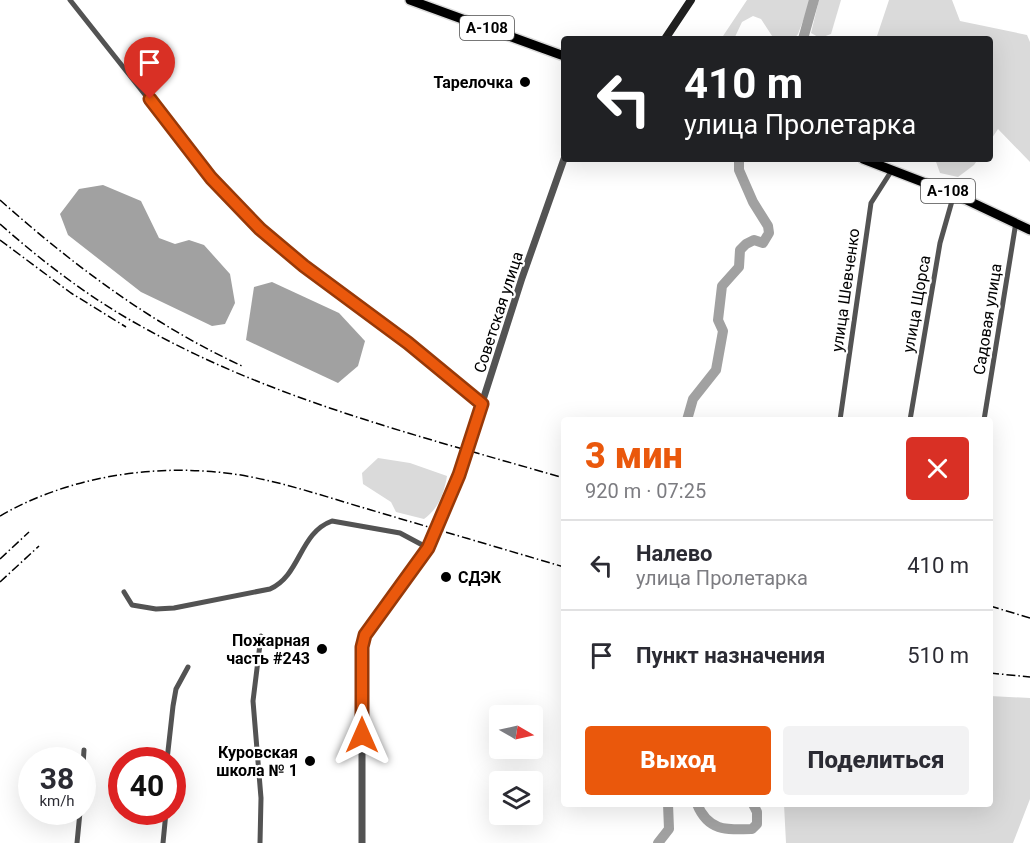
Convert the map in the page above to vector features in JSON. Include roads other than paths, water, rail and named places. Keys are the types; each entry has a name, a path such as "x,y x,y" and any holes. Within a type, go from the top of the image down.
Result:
{"highway":[{"name":"А-108","path":"410,0 561,55"},
{"name":"А-108","path":"870,162 954,194 1030,230"}],"main road":[{"path":"667,36 692,0"}],"street":[{"path":"70,0 211,178 260,229 304,266 408,343 482,404"},
{"name":"Советская улица","path":"362,843 362,647 371,625 428,548 459,475 522,279 563,162"},
{"name":"улица Шевченко","path":"840,417 871,203 892,170"},
{"name":"улица Щорса","path":"911,417 940,243 954,194"},
{"name":"Садовая улица","path":"984,417 1016,222"},
{"path":"124,592 132,605 156,609 270,589 280,584 288,575 314,532 332,521 383,528 413,538 428,548"},
{"path":"260,843 261,798 253,701 261,636"},
{"path":"168,747 176,689 188,667"},
{"path":"77,843 79,825"},
{"path":"163,843 165,825"}],"waterway":[{"path":"804,36 814,0"},
{"path":"688,417 693,399 716,370 723,331 718,320 722,286 739,267 740,250 754,240 763,243 769,233 768,226 753,202 739,170 739,162"},
{"path":"658,843 669,829 668,807"},
{"path":"698,807 712,824 726,829 752,829 757,824 754,807"}],"railway":[{"path":"0,200 56,248 115,292 177,332 242,366"},
{"path":"0,224 89,294 128,319 197,355 299,397 352,415 561,477"},
{"path":"0,240 71,293 126,327"},
{"path":"0,516 27,502 84,482 144,472 204,471 252,477 286,485 561,566"},
{"path":"0,559 29,532"},
{"path":"0,582 39,546"},
{"path":"993,607 1030,618"},
{"path":"993,673 1030,677"}],"place":[{"name":"Тарелочка","path":"525,82"},
{"name":"СДЭК","path":"446,577"},
{"name":"Пожарная часть #243","path":"322,649"},
{"name":"Куровская школа № 1","path":"310,761"}]}
